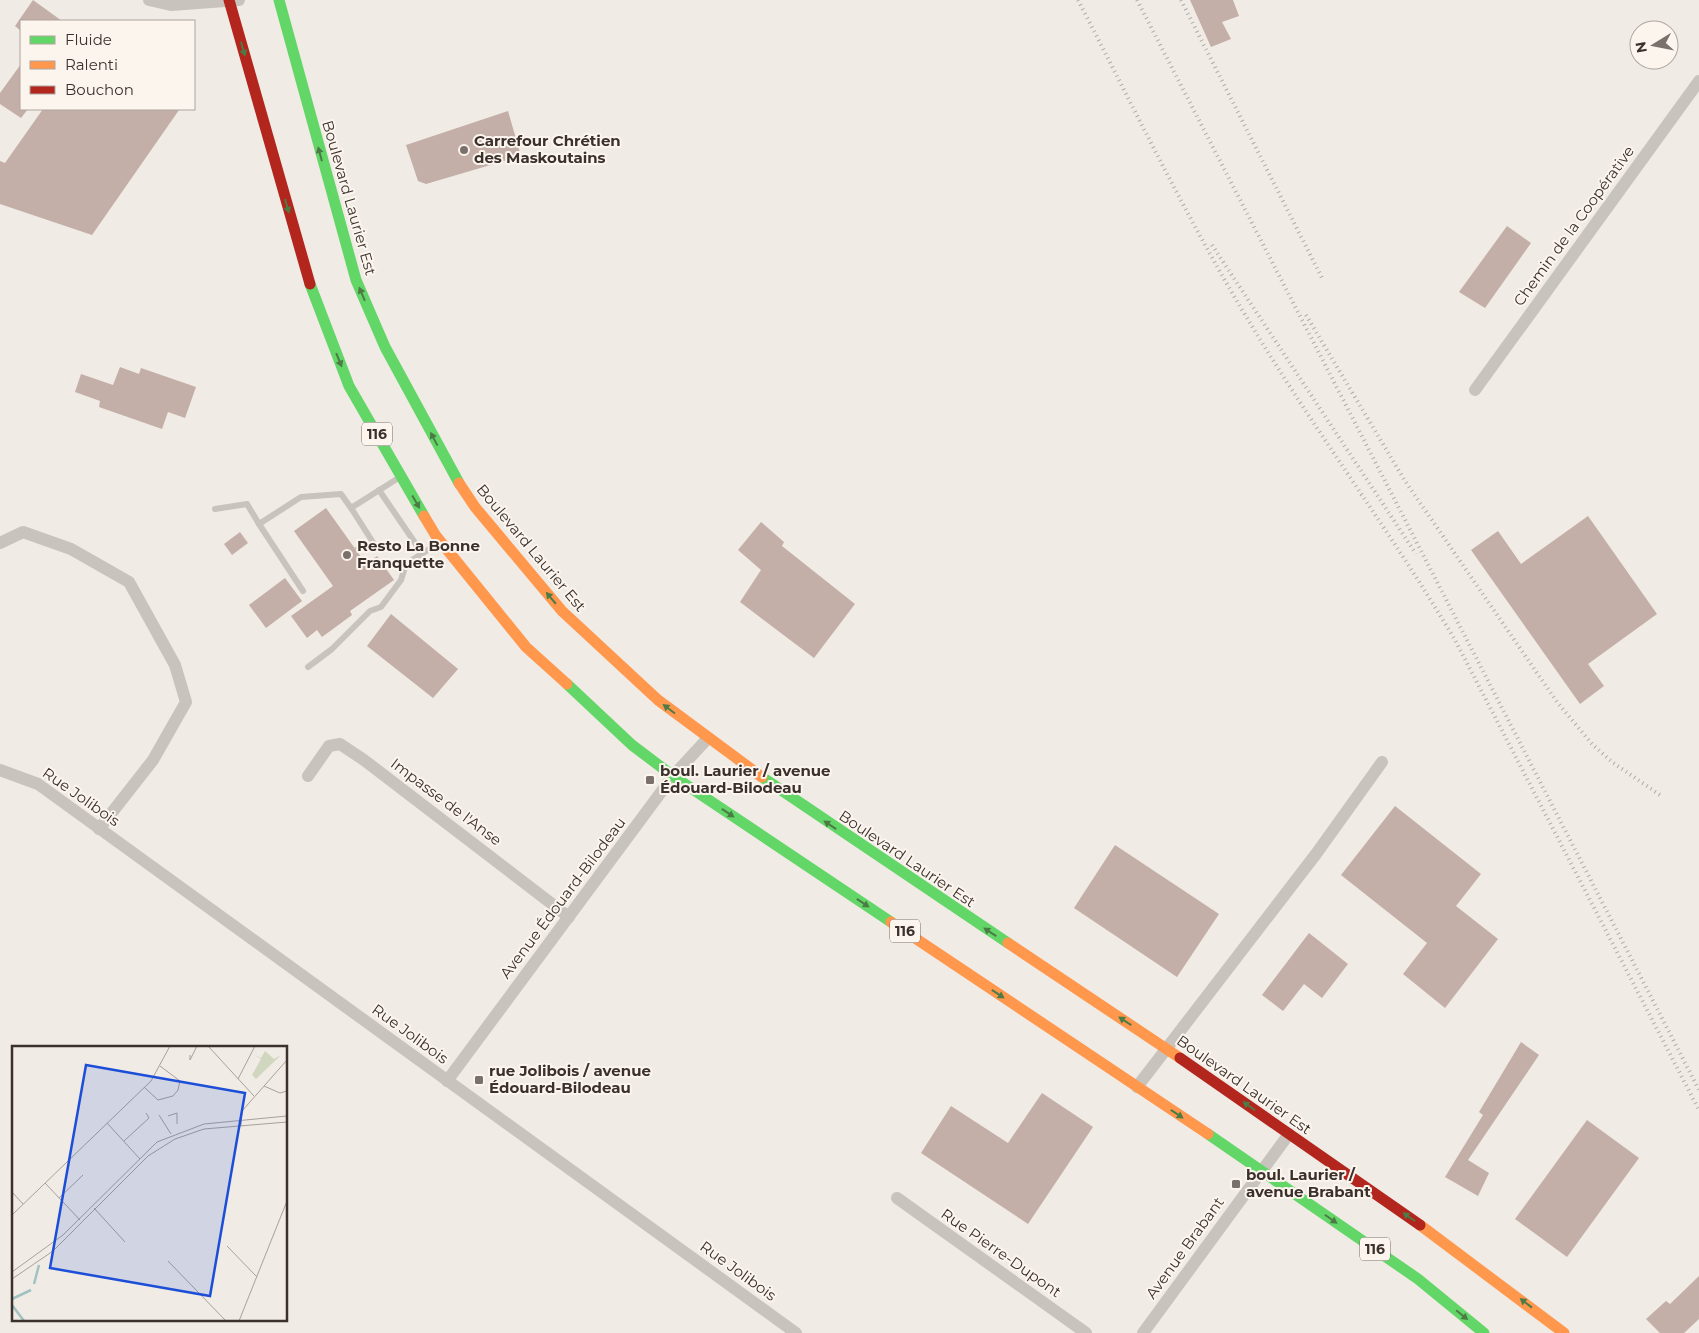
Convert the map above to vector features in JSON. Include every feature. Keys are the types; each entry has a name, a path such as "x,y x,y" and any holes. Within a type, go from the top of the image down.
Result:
{"main road":[{"name":"Boulevard Laurier Est","path":"279,0 356,280 385,347 452,472 475,508 562,611 658,700 792,800 1166,1048 1471,1260 1564,1333"},
{"name":"116","path":"233,1 313,296 350,386 440,542 526,647 632,745 673,776 1262,1171 1418,1279 1484,1333"}],"street":[{"path":"149,0 171,5 233,1"},
{"name":"Chemin de la Coopérative","path":"1476,390 1699,81"},
{"path":"0,542 23,532 71,550 129,582 175,665 186,702 153,760 99,830"},
{"name":"Avenue Édouard-Bilodeau","path":"447,1081 673,776 708,738"},
{"name":"Impasse de l'Anse","path":"308,776 330,746 340,744 364,760 569,917"},
{"path":"1137,1087 1316,854 1382,762"},
{"name":"Rue Jolibois","path":"0,770 38,784 796,1333"},
{"name":"Avenue Brabant","path":"1142,1333 1289,1134"},
{"name":"Rue Pierre-Dupont","path":"897,1198 1086,1333"}],"lane":[{"path":"351,508 401,476"},
{"path":"379,490 422,553"},
{"path":"259,524 301,497 341,494 374,544"},
{"path":"216,509 247,504 303,591"},
{"path":"308,667 332,649 370,611 381,607 401,580 406,564 440,542"}],"building":[{"path":"33,0 61,20 20,20 20,30 15,26"},
{"path":"1190,0 1233,0 1239,16 1222,22 1231,39 1211,47"},
{"path":"20,65 20,110 27,110 21,118 0,104 0,93"},
{"path":"42,110 179,110 92,235 0,204 0,161 5,163"},
{"name":"Carrefour Chrétien des Maskoutains","path":"508,111 521,156 426,184 418,181 406,145"},
{"path":"1507,226 1531,243 1485,308 1459,292"},
{"path":"120,367 139,374 141,368 196,387 185,418 168,412 162,429 99,407 100,401 75,392 81,374 113,385"},
{"path":"326,508 366,564 377,556 394,580 350,611 352,615 322,637 317,630 307,638 291,616 333,586 294,531"},
{"path":"1588,516 1657,614 1588,664 1604,686 1580,704 1471,550 1498,531 1521,564"},
{"path":"761,522 784,542 782,546 855,604 814,658 740,602 761,570 738,550"},
{"path":"240,532 248,543 232,555 224,544"},
{"path":"285,578 302,601 266,628 249,605"},
{"path":"391,614 458,669 433,698 367,646"},
{"path":"1395,806 1481,874 1456,906 1498,939 1445,1008 1403,974 1427,943 1341,875"},
{"path":"1115,845 1219,914 1177,977 1074,908"},
{"path":"1309,933 1348,964 1322,998 1304,984 1283,1011 1262,995"},
{"path":"1521,1042 1539,1055 1468,1160 1489,1173 1478,1196 1445,1177 1483,1115 1479,1112"},
{"path":"1042,1093 1093,1127 1028,1224 921,1153 951,1106 1008,1143"},
{"path":"1587,1120 1639,1158 1567,1257 1515,1219"},
{"path":"1699,1276 1699,1319 1684,1333 1660,1333 1646,1319 1666,1301 1670,1304"}],"railway":[{"path":"1078,0 1161,163 1227,284 1300,403 1405,560 1455,640 1699,1110"},
{"path":"1137,0 1699,1090"},
{"path":"1181,0 1323,280"},
{"path":"1212,245 1416,554"},
{"path":"1306,315 1405,481 1557,702 1592,744 1612,762 1660,795"}],"traffic: fast":[{"path":"279,0 356,280 385,347 459,483"},
{"path":"310,284 349,386 424,516"},
{"path":"567,684 632,745 673,776 891,922"},
{"path":"762,777 1008,943"},
{"path":"1208,1134 1418,1279 1484,1333"}],"traffic: slow":[{"path":"459,483 475,507 562,611 658,700 762,777"},
{"path":"424,516 436,536 526,647 567,684"},
{"path":"891,922 1208,1134"},
{"path":"1008,943 1180,1058"},
{"path":"1420,1225 1564,1333"}],"traffic: jam":[{"path":"229,0 310,284"},
{"path":"1180,1058 1420,1225"}],"place":[{"name":"Carrefour Chrétien des Maskoutains","path":"464,150"},
{"name":"Resto La Bonne Franquette","path":"347,555"},
{"name":"boul. Laurier / avenue Édouard-Bilodeau","path":"650,780"},
{"name":"rue Jolibois / avenue Édouard-Bilodeau","path":"479,1080"},
{"name":"boul. Laurier / avenue Brabant","path":"1236,1184"}]}
